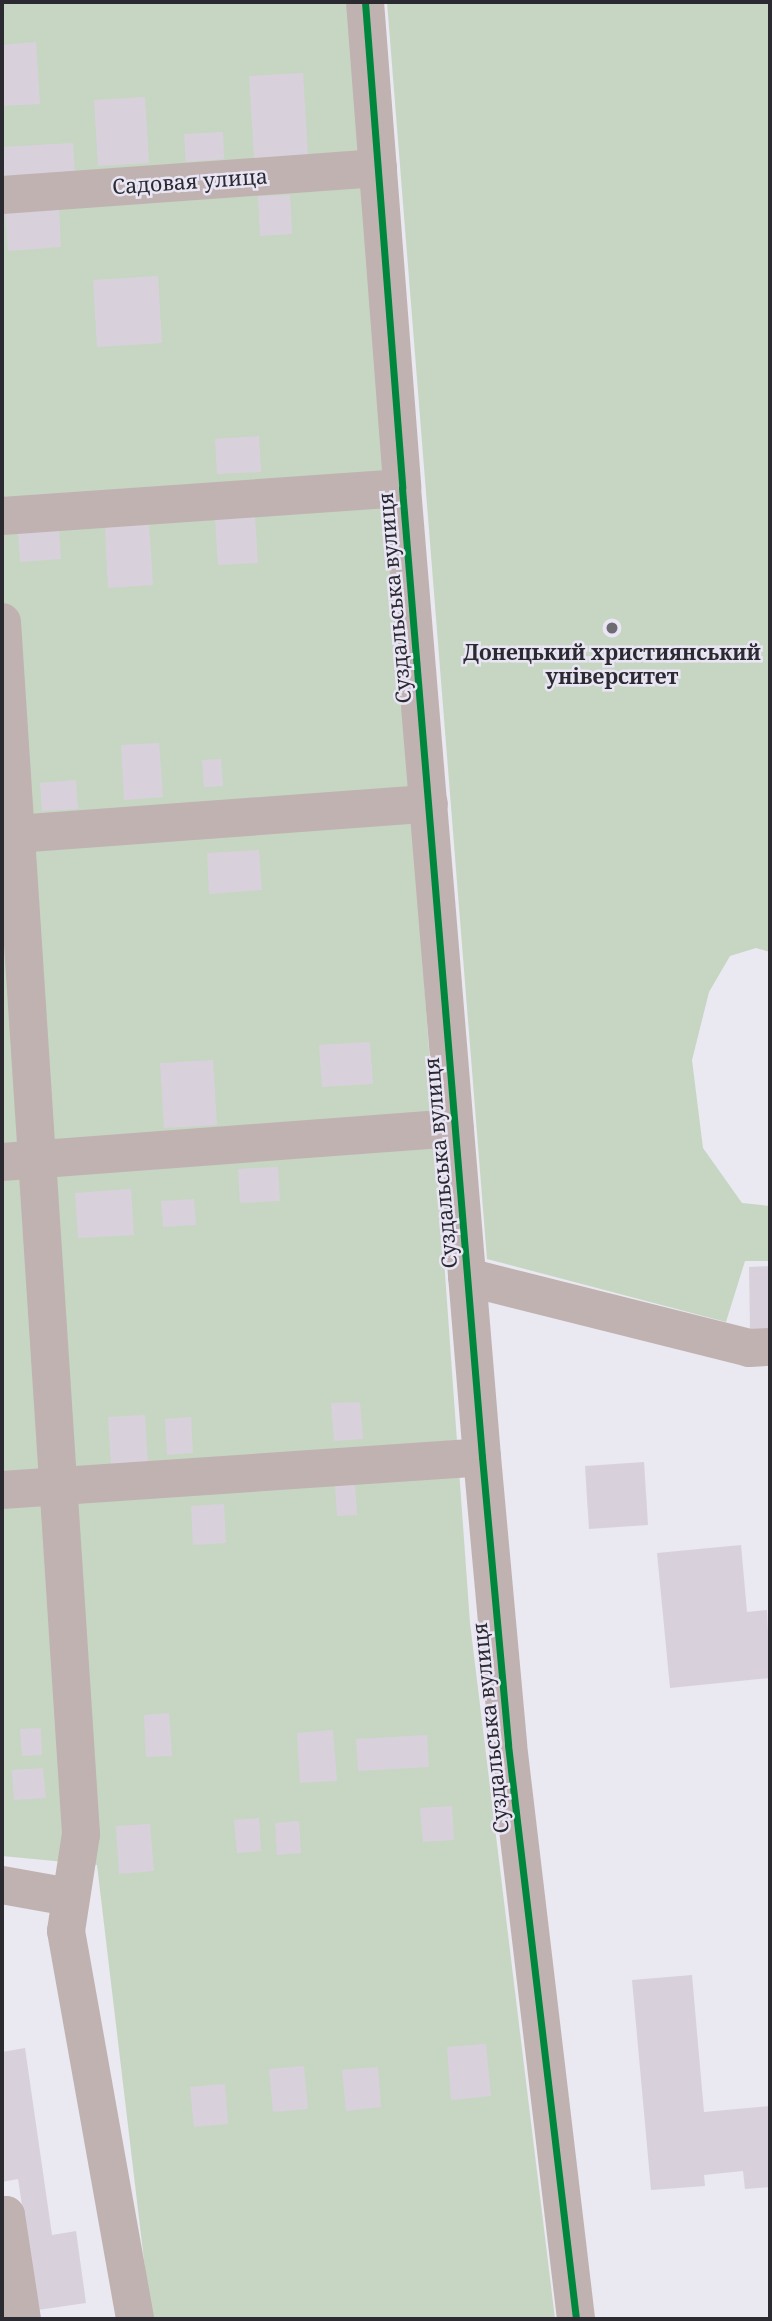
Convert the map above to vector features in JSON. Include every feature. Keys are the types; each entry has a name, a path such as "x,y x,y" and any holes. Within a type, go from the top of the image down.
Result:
{"street":[{"name":"Суздальська вулиця","path":"365,2 402,488 508,1745 576,2319"},
{"name":"Садовая улица","path":"2,194 378,167"},
{"path":"2,516 402,488"},
{"path":"2,622 20,1161 59,1485 81,1834 69,1896 66,1931 135,2319"},
{"path":"9,834 429,804"},
{"path":"20,1161 455,1128"},
{"path":"467,1277 749,1348 770,1347"},
{"path":"2,1490 482,1457"},
{"path":"2,1885 69,1896"},
{"path":"2,2216 6,2215 22,2319"}],"green space":[{"path":"2,2 354,2 470,1623 555,2319 151,2319 97,1865 2,1856"},
{"name":"Донецький християнський університет","path":"387,2 770,2 770,952 756,948 730,956 709,992 692,1060 703,1148 742,1203 770,1206 770,1261 745,1261 726,1322 487,1259"}],"building":[{"path":"36,42 40,104 2,106 2,45"},
{"path":"303,73 308,155 254,158 249,76"},
{"path":"145,97 149,163 98,166 94,100"},
{"path":"223,132 224,159 186,162 184,134"},
{"path":"73,143 75,172 2,177 2,147"},
{"path":"290,195 292,234 260,236 258,196"},
{"path":"59,207 61,247 8,251 5,210"},
{"path":"158,276 162,343 97,347 93,280"},
{"path":"259,436 261,472 217,474 215,439"},
{"path":"255,516 258,563 218,565 215,519"},
{"path":"149,524 153,585 108,588 105,527"},
{"path":"59,530 61,559 20,562 18,533"},
{"path":"159,743 163,797 124,800 121,745"},
{"path":"221,759 223,786 204,787 202,760"},
{"path":"76,780 78,809 42,811 40,783"},
{"path":"259,850 262,890 209,894 207,853"},
{"path":"370,1042 373,1084 322,1087 319,1045"},
{"path":"213,1060 217,1125 164,1128 160,1063"},
{"path":"278,1167 280,1201 240,1203 238,1169"},
{"path":"131,1189 134,1235 78,1238 75,1193"},
{"path":"194,1199 196,1225 163,1227 161,1201"},
{"path":"770,1266 770,1329 750,1329 749,1267"},
{"path":"360,1402 363,1439 334,1441 331,1403"},
{"path":"145,1415 148,1464 111,1466 108,1417"},
{"path":"191,1417 193,1453 167,1455 165,1419"},
{"path":"644,1462 648,1525 589,1529 585,1466"},
{"path":"355,1484 357,1515 337,1516 335,1486"},
{"path":"224,1504 226,1543 193,1545 191,1506"},
{"path":"741,1545 747,1612 767,1610 770,1678 670,1688 657,1553"},
{"path":"169,1713 172,1756 146,1757 144,1715"},
{"path":"41,1728 42,1755 22,1756 20,1729"},
{"path":"333,1730 337,1781 300,1783 297,1733"},
{"path":"427,1735 429,1767 358,1771 356,1739"},
{"path":"43,1768 46,1798 14,1800 12,1770"},
{"path":"452,1806 454,1840 423,1842 420,1808"},
{"path":"259,1818 261,1851 237,1853 234,1820"},
{"path":"299,1821 301,1853 277,1855 275,1823"},
{"path":"150,1824 154,1871 119,1874 116,1826"},
{"path":"692,1975 704,2112 770,2106 770,2187 745,2189 743,2171 704,2175 705,2186 651,2190 632,1980"},
{"path":"486,2044 491,2096 451,2100 447,2047"},
{"path":"25,2048 52,2235 76,2231 86,2303 24,2312 27,2239 18,2179 2,2182 2,2052"},
{"path":"304,2066 308,2109 273,2112 269,2069"},
{"path":"378,2067 381,2107 346,2111 342,2070"},
{"path":"225,2084 228,2124 194,2127 190,2087"}],"cycle path":[{"path":"365,2 402,488 508,1745 576,2319"}],"place":[{"name":"Донецький християнський університет","path":"612,628"}]}
